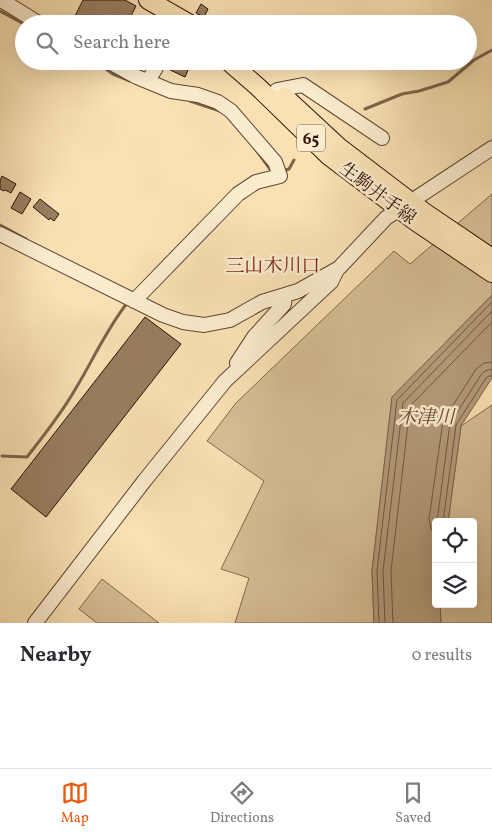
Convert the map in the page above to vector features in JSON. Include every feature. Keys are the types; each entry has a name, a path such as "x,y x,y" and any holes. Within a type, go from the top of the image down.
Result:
{"main road":[{"path":"148,0 167,15"},
{"path":"148,0 174,15"},
{"name":"生駒井手線","path":"238,70 329,156 404,205 492,273"},
{"name":"生駒井手線","path":"254,70 404,205"},
{"name":"生駒井手線","path":"420,217 492,258"}],"street":[{"path":"1,0 25,15"},
{"path":"125,70 171,91 198,95 218,102 231,111 275,162 280,176 256,182 238,194 134,302"},
{"path":"148,81 155,70"},
{"path":"277,90 303,85 382,138"},
{"path":"225,380 331,282 339,268 386,218 492,148"},
{"path":"0,234 163,315 183,322 204,325 230,320 262,302 298,291 339,268"},
{"path":"35,623 225,380 254,337 284,304 286,295"}],"shaded area":[{"path":"492,194 492,295 392,397 372,571 374,623 235,623 249,578 221,569 264,481 207,441 236,403 394,251 410,264"},
{"path":"492,405 492,623 441,623 440,608 477,608 477,518 449,518 461,426"},
{"path":"102,579 159,623 97,623 79,609"}],"water":[{"name":"木津川","path":"492,295 492,378 461,426 449,518 432,518 432,608 440,608 441,623 374,623 372,571 392,397"}],"building":[{"path":"83,0 125,0 136,6 132,15 76,15"},
{"path":"201,4 208,9 205,15 196,13"},
{"path":"170,70 188,70 185,77"},
{"path":"2,176 16,184 11,193 0,189"},
{"path":"20,192 31,199 22,214 11,208"},
{"path":"40,199 59,214 54,221 50,218 49,220 33,207"},
{"path":"145,317 181,344 46,517 11,489"}],"waterway":[{"path":"0,11 15,19"},
{"path":"477,58 492,50"},
{"path":"107,70 130,81"},
{"path":"365,109 402,94 448,82 462,70"},
{"path":"190,101 220,111"},
{"path":"253,146 273,173"},
{"path":"283,171 289,169 294,160"},
{"path":"0,225 26,239"},
{"path":"2,456 27,457 65,406 107,333 128,302"}],"district":[{"name":"三山木川口","path":"273,265"}]}
